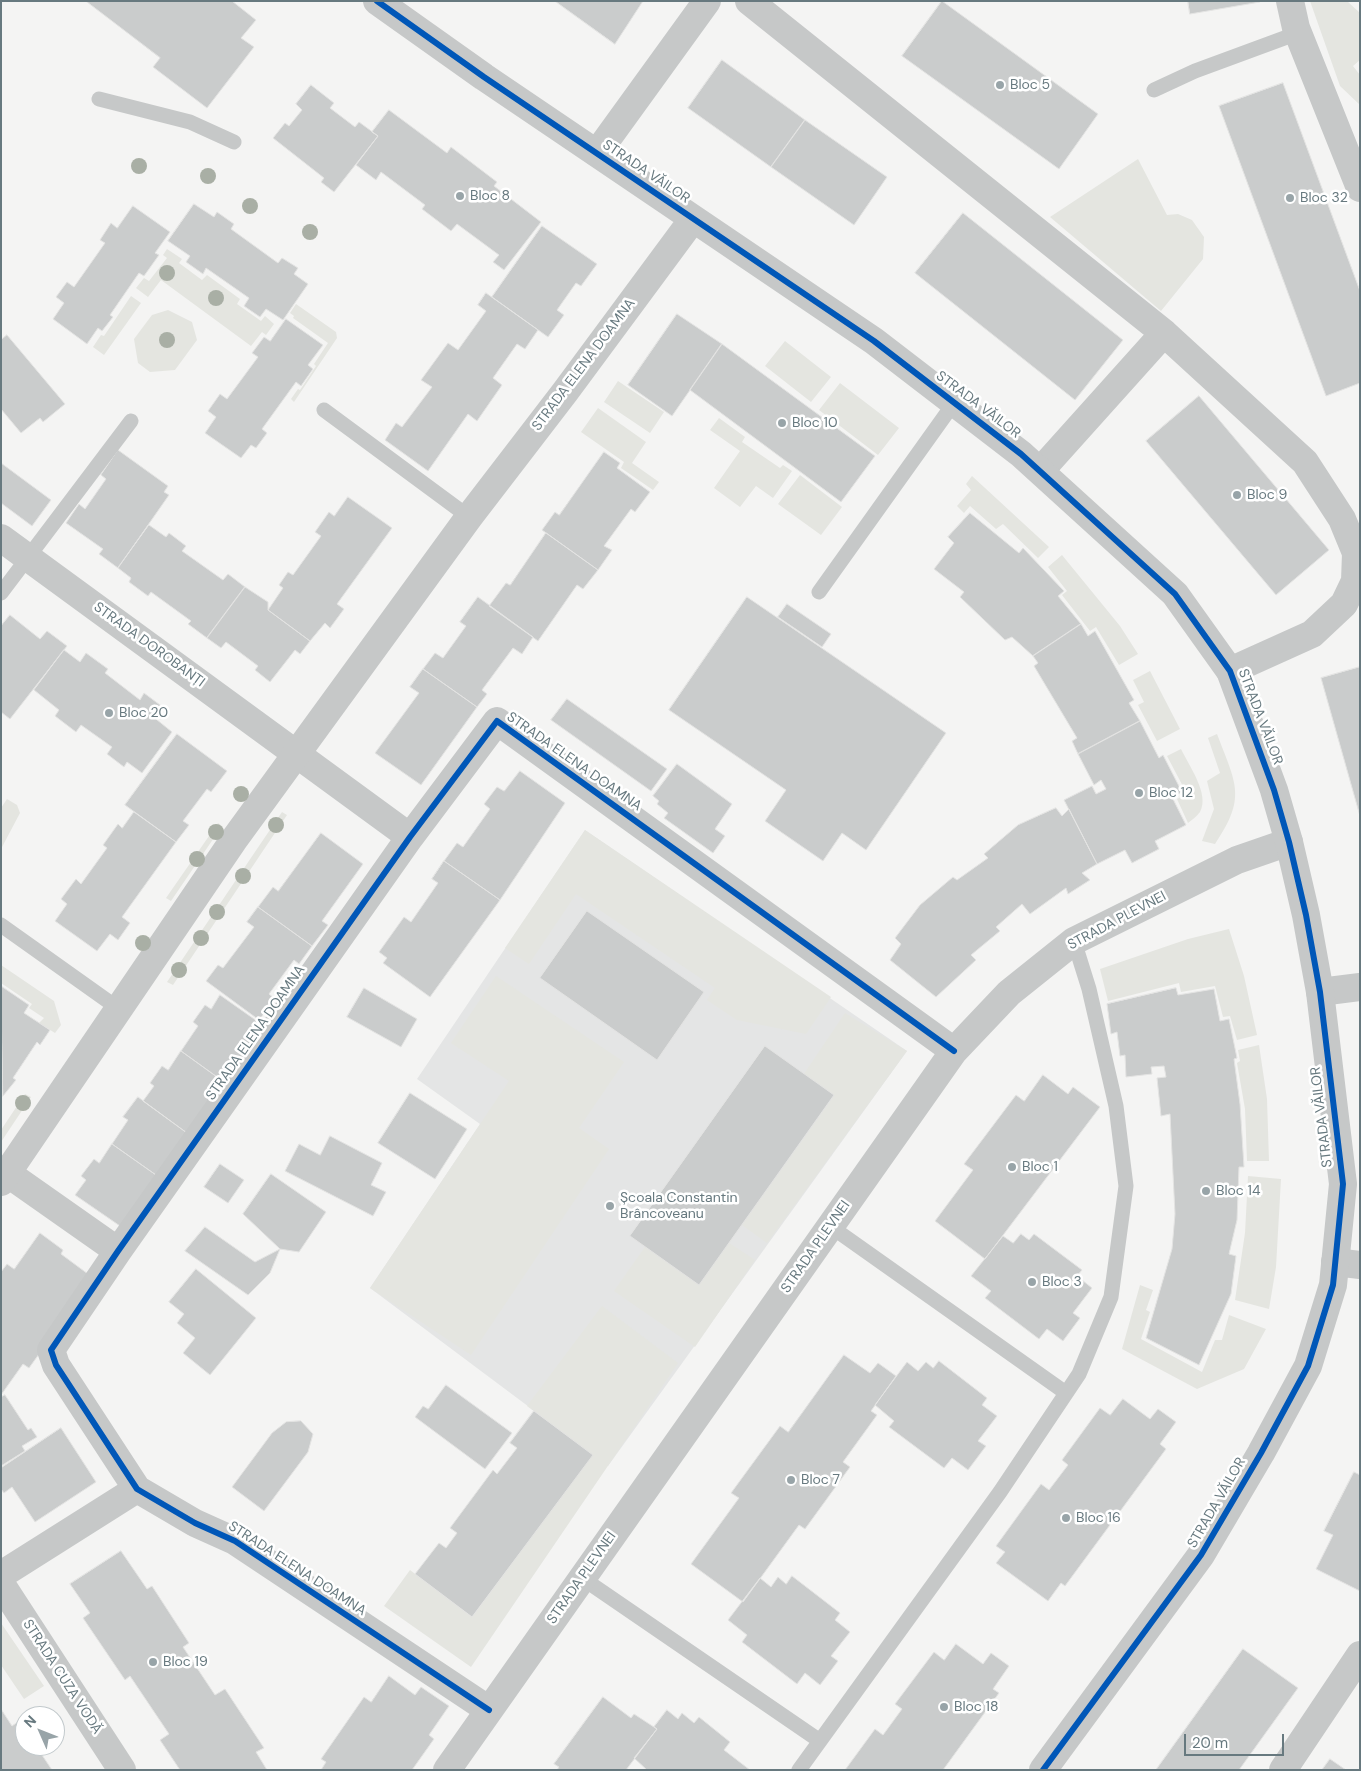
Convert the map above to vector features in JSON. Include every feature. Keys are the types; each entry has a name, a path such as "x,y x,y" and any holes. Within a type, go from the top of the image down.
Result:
{"street":[{"name":"STRADA VĂILOR","path":"377,1 597,154 874,341 1041,470 1175,594 1230,671 1274,790 1289,842 1306,915 1320,992 1343,1184 1348,1264 1333,1285 1308,1366 1261,1453 1201,1555 1044,1770"},
{"name":"STRADA VĂILOR","path":"597,154 706,1"},
{"name":"STRADA VĂILOR","path":"749,1 1164,333 1304,462 1342,519 1356,553 1355,581 1344,604 1312,634 1230,671"},
{"path":"1290,1 1298,33 1360,188"},
{"name":"STRADA ELENA DOAMNA","path":"118,1251 4,1178 233,841 469,517 693,219"},
{"path":"1041,470 1164,333"},
{"name":"STRADA DOROBANȚI","path":"1,538 298,753"},
{"name":"STRADA ELENA DOAMNA","path":"489,1710 236,1540 195,1522 137,1489 56,1365 51,1350 118,1251 410,837 497,721 954,1050"},
{"path":"298,753 410,837"},
{"name":"STRADA PLEVNEI","path":"447,1770 954,1050 1008,993 1074,940 1237,860 1289,842"},
{"path":"1320,992 1360,986"},
{"path":"1,1575 137,1489"},
{"name":"STRADA CUZA VODĂ","path":"1,1584 122,1770"},
{"path":"1284,1770 1360,1654"}],"lane":[{"path":"1154,90 1195,71 1298,33"},
{"path":"99,98 190,122 234,142"},
{"path":"819,592 954,403"},
{"path":"324,410 469,517"},
{"path":"1,593 131,421"},
{"path":"1,924 118,1009"},
{"path":"799,1770 1000,1492 1079,1374 1111,1297 1126,1186 1116,1106 1089,989 1074,940"},
{"path":"830,1226 1066,1393"},
{"path":"582,1578 820,1741"}],"shaded area":[{"path":"1310,1 1347,1 1360,13 1360,60 1353,66 1360,75 1360,105 1340,86"},
{"path":"1138,159 1167,215 1178,214 1192,220 1204,237 1203,259 1161,311 1050,217"},
{"path":"167,249 182,259 179,263 202,280 207,275 240,299 237,304 261,321 265,316 274,324 266,335 262,332 251,346 161,280 148,297 136,288 144,278 149,281 167,258 163,255"},
{"path":"131,296 141,303 104,355 93,347 101,335 104,336"},
{"path":"296,304 336,332 337,338 294,402 291,399 298,389 300,390 316,366 314,364 328,343 293,318 294,316 290,313"},
{"path":"168,310 192,322 197,340 175,370 150,372 138,363 134,339 152,315"},
{"path":"785,341 831,377 811,402 765,366"},
{"path":"618,381 664,412 650,433 604,402"},
{"path":"840,383 899,428 878,455 819,410"},
{"path":"598,408 646,442 632,463 659,482 653,490 621,468 624,462 581,432"},
{"path":"719,418 745,437 742,442 780,468 783,465 792,471 773,498 756,486 740,507 714,488 740,451 710,430"},
{"path":"800,475 842,507 821,535 778,504"},
{"path":"972,476 1049,547 1038,558 1003,524 996,529 970,506 964,513 957,506 971,490 966,484"},
{"path":"1062,555 1120,626 1138,654 1119,665 1096,627 1090,631 1062,595 1067,591 1048,567"},
{"path":"1150,671 1180,729 1157,741 1138,705 1144,702 1133,680"},
{"path":"1217,734 1233,778 1235,802 1225,828 1215,844 1202,841 1214,809 1207,781 1220,773 1208,738"},
{"path":"1181,749 1197,780 1202,797 1200,812 1188,823 1177,799 1187,794 1167,756"},
{"path":"7,799 17,805 20,813 1,849 1,808"},
{"path":"282,812 287,815 173,985 167,982"},
{"path":"218,823 222,826 171,901 166,898"},
{"name":"Școala Constantin Brâncoveanu","path":"585,830 907,1051 608,1466 370,1288 480,1124 417,1079"},
{"path":"585,830 831,997 806,1034 737,1020 707,1000 715,988 576,894 529,964 505,948"},
{"path":"1229,929 1244,976 1257,1035 1237,1040 1230,1016 1223,1017 1215,986 1181,992 1179,983 1108,1001 1100,969 1188,939"},
{"path":"1,965 54,1001 61,1025 55,1033 39,1023 44,1018 29,1008 32,1004 1,983"},
{"path":"496,976 624,1062 579,1128 609,1149 471,1355 370,1288 509,1081 451,1043"},
{"path":"845,1013 907,1051 767,1243 742,1225 834,1096 804,1074"},
{"path":"1259,1045 1267,1099 1269,1161 1247,1161 1245,1109 1237,1063 1240,1061 1238,1050"},
{"path":"25,1094 31,1097 1,1142 1,1130"},
{"path":"1248,1176 1281,1179 1276,1267 1269,1309 1235,1300 1245,1233"},
{"path":"729,1243 755,1260 695,1347 614,1291 645,1247 699,1285"},
{"path":"1140,1285 1153,1290 1146,1310 1150,1312 1141,1339 1202,1372 1215,1340 1222,1340 1229,1315 1266,1329 1244,1369 1197,1389 1122,1349"},
{"path":"602,1306 678,1363 471,1667 384,1606 410,1570 472,1617 592,1455 527,1406"},
{"path":"1,1623 44,1686 24,1699 1,1665"}],"building":[{"path":"86,1 232,1 256,20 241,38 254,47 207,108 153,67 160,58"},
{"path":"555,1 643,1 615,44"},
{"name":"Bloc 5","path":"942,1 1098,114 1059,169 902,56"},
{"path":"1188,1 1260,1 1260,2 1190,14"},
{"path":"722,60 805,120 771,167 688,108"},
{"name":"Bloc 32","path":"1283,83 1360,291 1360,383 1326,396 1219,106"},
{"path":"311,85 334,103 330,108 355,127 359,122 378,136 334,192 321,182 324,178 273,138 285,123 289,126 302,110 296,104"},
{"name":"Bloc 8","path":"389,110 447,153 451,147 497,182 494,186 541,222 504,270 493,262 499,255 457,224 451,231 422,209 425,205 381,172 376,180 356,165 378,136 372,132"},
{"path":"805,120 887,177 854,225 771,167"},
{"path":"194,204 214,217 217,212 234,224 231,229 278,263 282,258 298,268 294,274 308,284 283,320 266,309 260,317 244,306 249,298 206,268 203,274 186,262 190,256 168,241"},
{"path":"133,206 170,232 155,253 159,255 144,276 139,273 110,315 113,317 102,331 98,328 87,344 53,319 64,303 56,297 67,282 74,287 105,243 100,240 111,223 117,228"},
{"path":"963,213 1123,340 1075,400 915,273"},
{"path":"542,226 597,264 581,286 576,283 557,310 564,315 548,337 492,297"},
{"path":"486,293 538,330 525,349 517,344 493,378 502,385 477,421 468,414 428,471 385,440 396,423 402,427 432,387 421,380 448,343 458,350 486,311 478,305"},
{"path":"677,314 722,344 672,416 628,385"},
{"path":"286,319 323,345 308,365 313,369 301,386 296,382 262,429 267,433 256,448 251,445 241,458 205,433 216,417 208,411 220,394 227,399 258,357 252,353 264,337 270,341"},
{"path":"7,335 65,404 43,422 40,418 21,433 1,409 1,340"},
{"name":"Bloc 10","path":"722,344 875,456 841,502 690,390"},
{"name":"Bloc 9","path":"1199,396 1329,550 1276,595 1146,441"},
{"path":"118,450 168,486 164,492 169,495 118,568 99,554 103,549 66,523 79,504 85,509 106,479 101,475"},
{"path":"604,452 620,463 617,468 650,492 635,512 631,509 604,546 612,550 598,570 542,530 555,512 559,515"},
{"path":"1,463 51,500 32,526 1,503"},
{"path":"348,497 392,528 337,604 344,609 330,628 325,623 310,641 268,610 283,588 279,585 288,572 293,575 321,536 315,532 329,512 334,516"},
{"path":"970,513 1019,553 1023,548 1064,591 1058,596 1081,624 1033,656 1012,637 1005,640 960,597 964,592 934,569 954,543 948,537"},
{"path":"149,525 166,537 169,533 186,546 182,551 223,580 228,574 245,587 207,638 188,624 191,621 151,592 148,596 129,582 131,578 118,568"},
{"path":"546,533 598,570 583,589 577,585 538,641 489,606 506,583 510,585"},
{"path":"245,587 268,602 268,610 310,641 300,654 295,650 270,682 255,670 258,666 226,642 221,648 207,638"},
{"path":"478,597 533,637 522,654 513,648 482,690 487,694 477,707 423,669 435,653 443,658 466,626 460,622"},
{"path":"747,597 946,733 866,850 842,833 823,861 765,821 786,790 669,710"},
{"path":"787,604 831,634 822,647 778,617"},
{"path":"10,615 40,639 47,631 67,646 10,719 1,712 1,626"},
{"path":"1081,624 1088,636 1095,631 1134,700 1129,703 1140,721 1078,754 1072,741 1077,738 1034,666 1038,663 1033,656"},
{"name":"Bloc 20","path":"64,650 80,662 86,653 108,669 105,673 140,700 144,693 164,708 156,719 172,732 142,773 127,762 124,767 107,754 112,747 81,725 76,732 55,716 59,710 34,690"},
{"path":"1360,667 1360,816 1321,678"},
{"path":"423,669 477,707 421,785 375,753 419,693 410,687"},
{"path":"567,699 667,769 651,791 551,720"},
{"name":"Bloc 12","path":"1140,721 1159,758 1163,755 1182,792 1172,797 1186,825 1155,841 1159,849 1132,863 1125,850 1097,864 1064,800 1092,786 1096,794 1106,789 1101,780 1094,785 1078,754"},
{"path":"177,734 227,771 211,792 207,789 183,821 189,825 176,842 125,805"},
{"path":"677,764 732,804 715,829 725,836 713,853 664,818 668,813 657,804 659,801 653,796"},
{"path":"520,771 565,803 500,900 444,861 457,843 463,847 490,809 484,804 497,787 504,791"},
{"path":"1056,808 1062,816 1069,809 1097,864 1082,873 1090,880 1068,894 1066,888 1030,914 1022,904 996,927 1000,931 971,955 976,960 936,997 890,960 901,944 895,938 920,905 953,877 957,880 988,858 984,854 1018,825"},
{"path":"134,812 176,842 122,917 130,923 118,940 110,934 97,951 55,921 67,904 61,899 76,879 81,884 107,848 103,845 118,824 122,828"},
{"path":"321,833 363,864 322,921 328,925 312,946 258,907 273,887 278,891"},
{"path":"444,861 500,900 430,997 383,963 387,958 379,952 404,917 411,922 438,883 432,879"},
{"path":"258,907 312,946 299,964 294,960 269,994 275,999 259,1020 206,981 218,965 223,968 254,927 247,922"},
{"path":"587,911 704,992 657,1060 540,978"},
{"path":"1,986 29,1005 24,1013 50,1030 40,1045 37,1042 13,1078 16,1080 3,1096"},
{"path":"364,988 417,1019 401,1047 347,1017"},
{"name":"Bloc 14","path":"1176,988 1178,995 1214,989 1220,1021 1229,1019 1237,1058 1234,1059 1240,1104 1244,1167 1239,1167 1237,1220 1229,1254 1236,1256 1231,1294 1199,1365 1146,1338 1172,1249 1175,1214 1170,1114 1161,1116 1157,1078 1166,1077 1164,1066 1151,1067 1152,1074 1126,1077 1125,1055 1120,1056 1117,1032 1111,1034 1107,1004"},
{"path":"220,995 264,1026 224,1082 181,1051 198,1026 193,1022 205,1005 211,1009"},
{"name":"Școala Constantin Brâncoveanu","path":"765,1046 834,1095 699,1285 630,1236"},
{"path":"181,1051 224,1082 187,1133 143,1101 154,1086 150,1083 162,1066 168,1070"},
{"name":"Bloc 1","path":"1043,1075 1068,1094 1073,1087 1100,1107 985,1259 935,1221 973,1170 964,1164 1016,1095 1024,1101"},
{"path":"410,1093 467,1129 435,1179 378,1143"},
{"path":"138,1097 187,1133 156,1175 112,1144 128,1120 123,1117"},
{"path":"330,1136 382,1163 371,1185 386,1192 373,1216 285,1171 299,1144 320,1155"},
{"path":"112,1144 156,1175 120,1226 75,1195 86,1180 81,1176 94,1159 99,1163"},
{"path":"220,1164 244,1180 228,1203 204,1187"},
{"path":"271,1174 326,1212 299,1252 280,1249 243,1214"},
{"path":"205,1227 255,1262 280,1249 270,1273 248,1295 185,1251"},
{"path":"40,1233 63,1250 61,1254 88,1274 70,1311 29,1368 23,1364 1,1395 1,1272 7,1264 14,1269"},
{"name":"Bloc 3","path":"1021,1234 1029,1240 1034,1234 1082,1270 1077,1276 1092,1288 1073,1313 1080,1318 1063,1341 1047,1329 1039,1339 985,1298 991,1291 971,1276 1003,1236 1013,1243"},
{"path":"196,1269 256,1318 210,1375 183,1353 195,1338 177,1323 184,1314 169,1302"},
{"name":"Bloc 7","path":"844,1355 870,1373 878,1363 896,1376 871,1411 877,1415 843,1462 850,1467 805,1529 799,1525 743,1602 691,1564 739,1498 731,1493 780,1426 788,1432"},
{"path":"939,1361 987,1398 982,1405 997,1416 978,1441 986,1446 968,1470 952,1458 944,1468 889,1427 894,1421 875,1405 907,1362 918,1371 926,1362 933,1368"},
{"path":"446,1385 512,1433 485,1469 415,1417 423,1406 428,1409"},
{"path":"5,1395 28,1430 31,1428 37,1437 22,1446 25,1451 1,1466 1,1397"},
{"name":"Bloc 16","path":"1123,1399 1150,1419 1158,1409 1176,1422 1160,1444 1166,1449 1065,1586 1061,1583 1048,1601 996,1563 1005,1552 996,1546 1041,1484 1049,1490 1068,1465 1062,1460 1100,1408 1110,1415"},
{"path":"534,1411 593,1455 472,1617 415,1574 439,1543 446,1548 457,1533 450,1528 493,1470 497,1474 517,1448 510,1443"},
{"path":"301,1421 313,1434 308,1452 264,1511 232,1487 272,1433 286,1422"},
{"path":"61,1428 96,1482 35,1522 12,1487 4,1493 1,1489 1,1468"},
{"path":"1354,1472 1360,1475 1360,1591 1316,1569 1333,1535 1324,1531"},
{"name":"Bloc 19","path":"121,1551 147,1589 152,1586 189,1643 183,1647 215,1695 225,1689 264,1748 256,1752 267,1770 180,1770 160,1740 169,1734 130,1676 125,1680 83,1618 90,1613 70,1584"},
{"path":"792,1576 840,1613 835,1620 850,1632 831,1656 838,1661 820,1685 805,1673 797,1684 742,1642 747,1635 728,1620 760,1578 771,1587 778,1577 786,1584"},
{"name":"Bloc 18","path":"956,1644 983,1664 991,1653 1009,1666 993,1689 999,1693 943,1770 845,1770 875,1729 883,1735 902,1709 895,1704 934,1652 944,1660"},
{"path":"1243,1649 1298,1688 1239,1770 1156,1770"},
{"path":"389,1676 415,1695 421,1687 449,1706 429,1735 434,1739 412,1770 321,1770 326,1762 321,1759 364,1697 371,1702"},
{"path":"603,1697 631,1718 634,1714 657,1729 626,1770 557,1770 559,1767 554,1764"},
{"path":"1,1709 12,1726 15,1724 15,1756 43,1756 52,1770 1,1770"},
{"path":"667,1710 678,1719 682,1713 694,1723 699,1717 730,1742 724,1750 750,1770 647,1770 634,1758 657,1729 654,1727"},
{"path":"1330,1759 1346,1770 1322,1770"}],"cycle path":[{"path":"377,1 484,77 874,341 1021,454 1175,594 1230,671 1274,790 1289,842 1306,915 1320,992 1343,1184 1333,1285 1308,1366 1261,1453 1201,1555 1043,1770"},
{"path":"489,1710 235,1541 195,1523 137,1489 56,1365 51,1350 118,1251 410,837 497,721 954,1051"}],"place":[{"name":"Bloc 5","path":"1000,85"},
{"name":"Bloc 8","path":"460,196"},
{"name":"Bloc 32","path":"1290,198"},
{"name":"Bloc 10","path":"782,423"},
{"name":"Bloc 9","path":"1237,495"},
{"name":"Bloc 20","path":"109,713"},
{"name":"Bloc 12","path":"1139,793"},
{"name":"Bloc 1","path":"1012,1167"},
{"name":"Bloc 14","path":"1206,1191"},
{"name":"Școala Constantin Brâncoveanu","path":"610,1206"},
{"name":"Bloc 3","path":"1032,1282"},
{"name":"Bloc 7","path":"791,1480"},
{"name":"Bloc 16","path":"1066,1518"},
{"name":"Bloc 19","path":"153,1662"},
{"name":"Bloc 18","path":"944,1707"}]}
